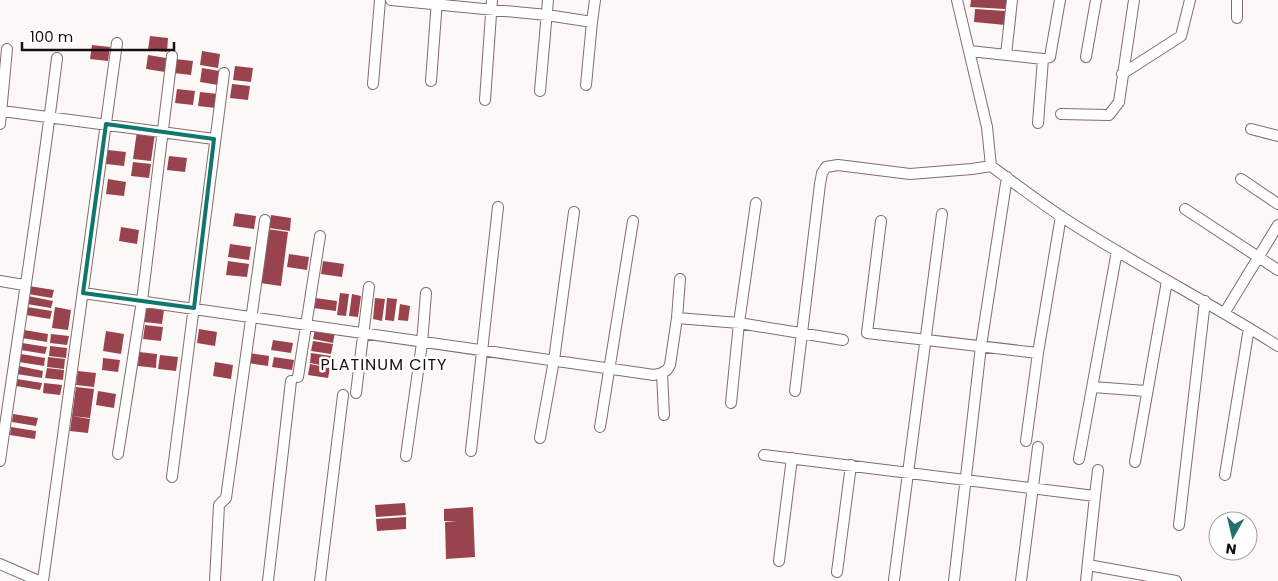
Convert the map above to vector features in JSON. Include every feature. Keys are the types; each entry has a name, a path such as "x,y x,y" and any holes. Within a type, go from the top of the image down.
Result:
{"street":[{"path":"372,84 380,0"},
{"path":"391,0 492,5 592,22"},
{"path":"540,91 548,0"},
{"path":"586,86 595,0"},
{"path":"957,0 987,128 990,166"},
{"path":"1006,55 1012,0"},
{"path":"970,51 1043,59 1050,57 1060,0"},
{"path":"1086,57 1096,0"},
{"path":"1061,114 1109,115 1119,102 1134,0"},
{"path":"1122,74 1181,36 1190,0"},
{"path":"1237,0 1237,18"},
{"path":"430,81 436,2"},
{"path":"484,100 492,5"},
{"path":"43,581 117,43"},
{"path":"0,124 7,49"},
{"path":"118,454 142,301 172,56"},
{"path":"0,461 57,58"},
{"path":"1038,123 1043,59"},
{"path":"172,476 224,73"},
{"path":"2,111 214,139"},
{"path":"1252,129 1278,136"},
{"path":"795,391 822,173 826,167 838,165 910,174 990,166 1061,216 1167,281 1225,312 1278,346"},
{"path":"954,581 981,346 1007,177"},
{"path":"1241,179 1278,204"},
{"path":"731,403 756,202"},
{"path":"471,451 484,349 498,207"},
{"path":"1185,209 1278,270"},
{"path":"540,438 554,360 574,212"},
{"path":"894,580 942,214"},
{"path":"1026,441 1038,353 1061,216"},
{"path":"215,581 219,505 226,498 265,220"},
{"path":"600,427 633,221"},
{"path":"880,221 867,333 1038,353"},
{"path":"1225,312 1278,225"},
{"path":"268,581 295,379 320,236"},
{"path":"1079,460 1118,251"},
{"path":"83,294 306,324 422,343 484,349 654,375 662,373 670,365 677,318 680,279"},
{"path":"0,281 24,285"},
{"path":"1135,462 1167,281"},
{"path":"356,393 369,287"},
{"path":"406,456 422,343 426,293"},
{"path":"1179,525 1205,301"},
{"path":"677,318 740,323 844,340"},
{"path":"1225,474 1249,328"},
{"path":"662,373 664,415"},
{"path":"1093,387 1146,392"},
{"path":"320,581 343,395"},
{"path":"1021,581 1038,447"},
{"path":"764,454 1095,496"},
{"path":"779,561 792,458"},
{"path":"836,572 851,465"},
{"path":"1086,581 1098,470"},
{"path":"0,564 39,581"},
{"path":"1088,565 1176,581"}],"highlighted area":[{"path":"106,124 214,139 194,308 83,293"}],"building":[{"path":"971,0 1007,0 1005,9 970,7"},
{"path":"975,9 1006,11 1005,25 974,22"},
{"path":"150,36 168,38 167,52 148,50"},
{"path":"92,45 110,47 108,61 90,59"},
{"path":"202,51 220,54 218,68 200,65"},
{"path":"148,55 166,58 165,72 146,69"},
{"path":"175,59 193,61 191,75 173,73"},
{"path":"235,66 253,68 251,82 233,80"},
{"path":"202,68 220,71 218,85 200,82"},
{"path":"232,84 250,86 248,100 230,98"},
{"path":"177,89 195,91 193,105 175,103"},
{"path":"200,92 218,94 216,108 198,106"},
{"path":"137,131 155,133 151,161 133,159"},
{"path":"108,150 126,152 124,166 106,164"},
{"path":"169,156 187,158 185,172 167,170"},
{"path":"133,162 151,164 149,178 131,176"},
{"path":"108,179 126,182 124,196 106,194"},
{"path":"235,213 256,216 254,229 233,226"},
{"path":"271,215 291,218 290,231 269,228"},
{"path":"121,227 139,230 137,244 119,241"},
{"path":"267,229 288,232 281,286 260,283"},
{"path":"230,244 251,247 249,260 228,257"},
{"path":"289,254 309,257 307,270 287,267"},
{"path":"228,261 249,264 247,277 226,275"},
{"path":"323,261 344,264 342,277 321,274"},
{"path":"29,286 54,290 52,298 28,294"},
{"path":"340,293 349,294 346,316 337,315"},
{"path":"352,294 361,296 358,317 349,316"},
{"path":"28,296 53,301 51,308 27,304"},
{"path":"315,298 337,301 336,311 313,308"},
{"path":"375,298 385,299 382,321 373,319"},
{"path":"387,298 397,299 394,321 385,320"},
{"path":"400,304 410,306 408,321 398,320"},
{"path":"27,307 52,311 50,319 26,315"},
{"path":"55,307 71,310 68,330 52,328"},
{"path":"146,308 164,310 162,324 144,322"},
{"path":"145,325 163,327 161,341 143,339"},
{"path":"199,329 217,332 215,346 197,343"},
{"path":"315,329 335,332 333,343 313,339"},
{"path":"24,330 48,334 47,342 22,338"},
{"path":"106,331 124,334 121,354 103,351"},
{"path":"51,334 69,336 67,345 50,343"},
{"path":"273,340 293,343 291,353 271,350"},
{"path":"313,341 333,344 331,354 311,351"},
{"path":"22,343 47,347 45,354 21,350"},
{"path":"50,346 67,348 66,358 49,356"},
{"path":"139,352 157,354 156,368 138,366"},
{"path":"250,353 269,356 268,366 248,363"},
{"path":"311,353 331,356 330,367 310,363"},
{"path":"21,354 45,358 44,366 19,362"},
{"path":"160,355 178,357 176,371 158,369"},
{"path":"48,357 65,359 64,369 47,367"},
{"path":"274,357 294,360 292,370 272,367"},
{"path":"103,358 120,360 118,372 102,370"},
{"path":"215,362 233,365 231,379 213,376"},
{"path":"310,364 330,368 328,378 308,375"},
{"path":"19,366 43,371 42,378 17,374"},
{"path":"47,368 64,370 63,380 45,378"},
{"path":"78,371 96,373 94,387 76,385"},
{"path":"17,379 42,383 40,390 16,386"},
{"path":"44,383 62,385 60,395 43,393"},
{"path":"76,387 94,389 90,418 72,416"},
{"path":"98,391 116,394 114,408 96,405"},
{"path":"13,414 38,418 36,426 12,422"},
{"path":"72,416 90,419 88,433 70,431"},
{"path":"11,427 36,431 35,439 10,435"},
{"path":"405,503 406,515 376,517 375,505"},
{"path":"473,507 475,557 446,559 445,522 457,521 444,521 444,509"},
{"path":"406,517 406,529 377,531 376,519"}],"district":[{"name":"PLATINUM CITY","path":"384,364"}]}
